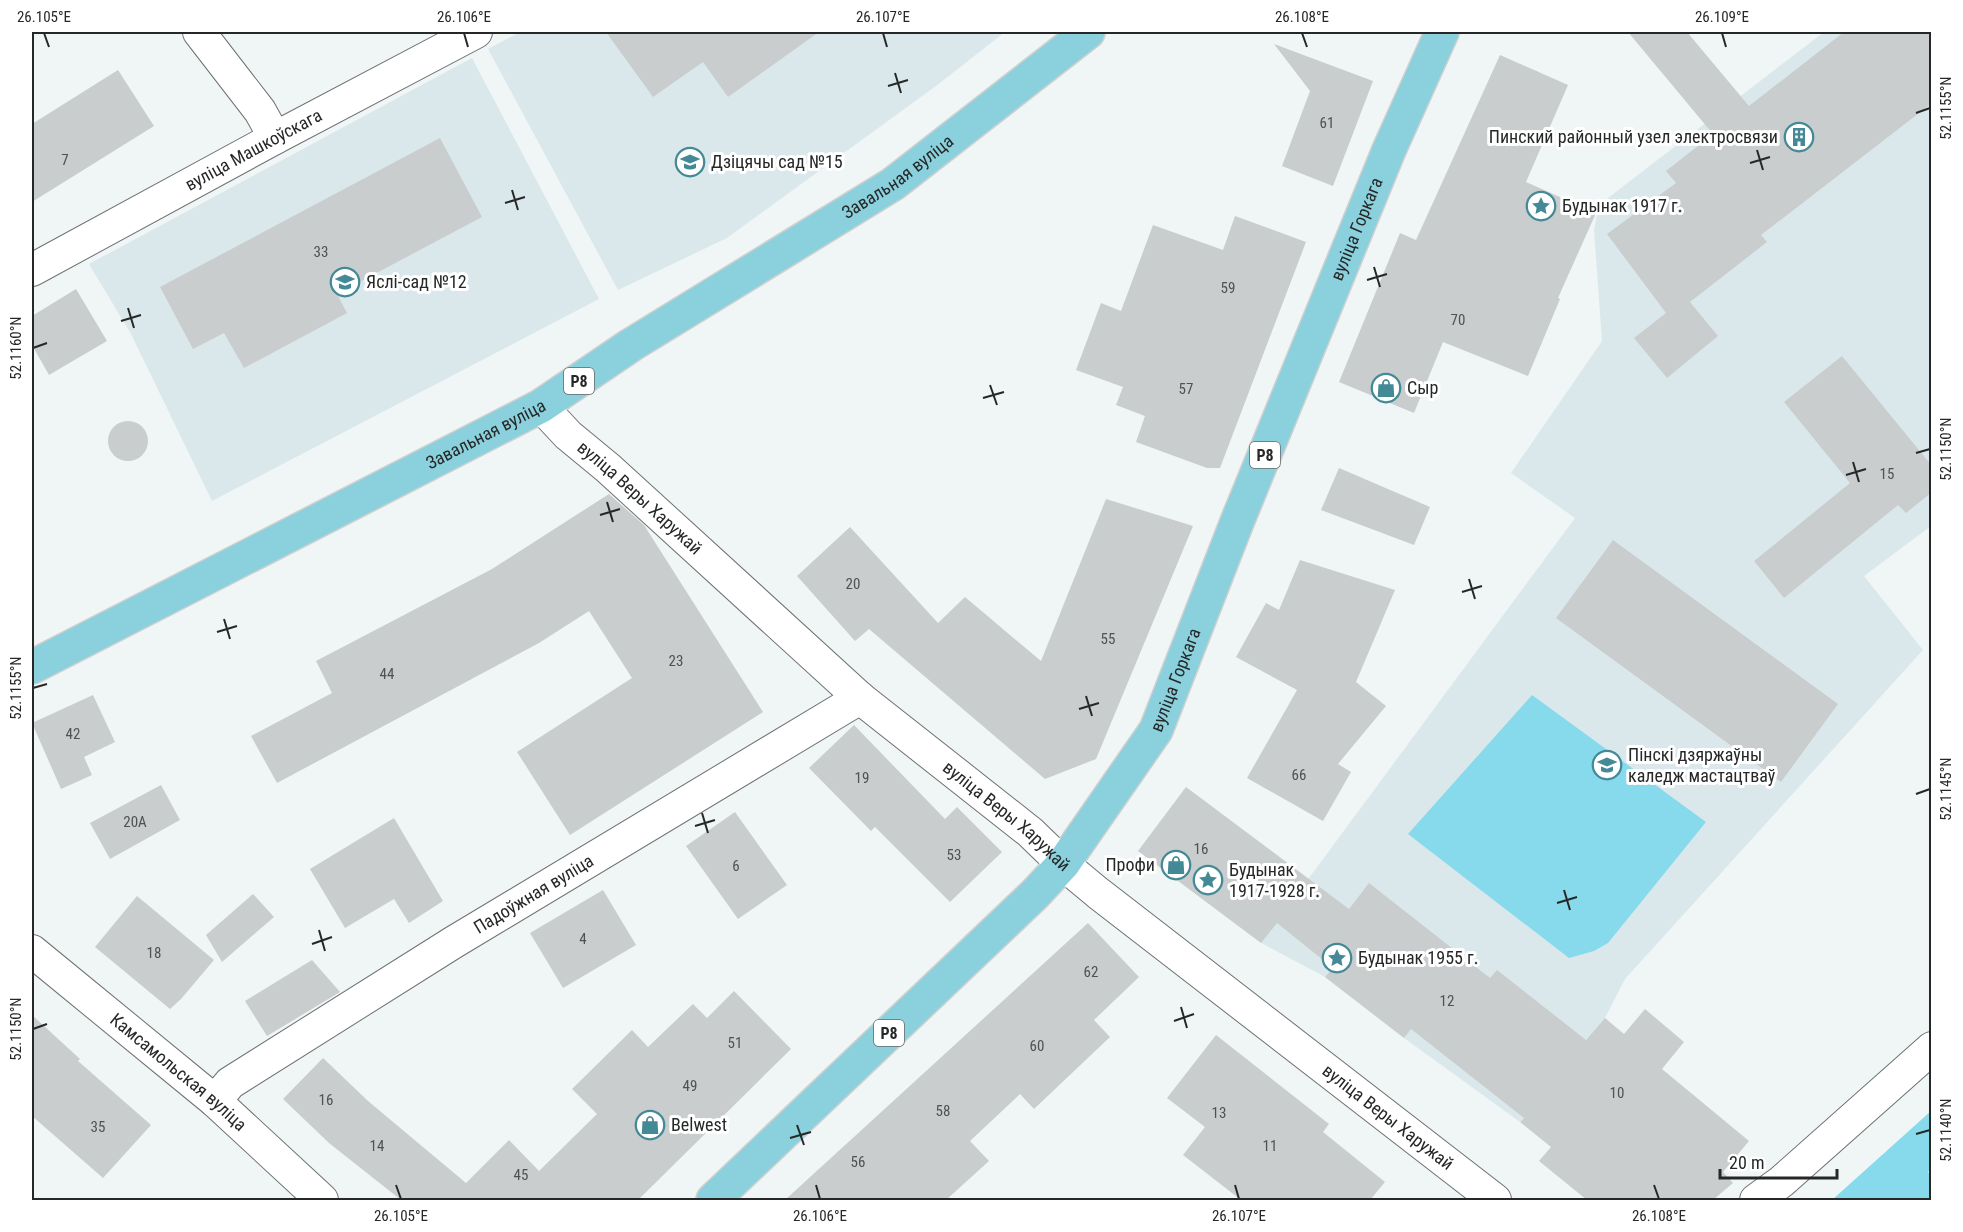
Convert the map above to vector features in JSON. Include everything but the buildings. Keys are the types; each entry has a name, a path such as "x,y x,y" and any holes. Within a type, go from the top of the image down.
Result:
{"main road":[{"name":"Завальная вуліца","path":"32,667 541,406 632,345 892,184 1088,32"},
{"name":"вуліца Горкага","path":"713,1200 1035,894 1063,864 1156,730 1237,522 1376,183 1442,32"}],"street":[{"path":"200,32 260,111 275,138"},
{"name":"вуліца Машкоўскага","path":"32,270 476,32"},
{"name":"вуліца Веры Харужай","path":"541,406 568,435 617,476 860,698 1030,832 1063,864 1496,1200"},
{"name":"Падоўжная вуліца","path":"215,1101 230,1083 454,942 860,698"},
{"name":"Камсамольская вуліца","path":"32,951 215,1101 322,1200"},
{"path":"1756,1200 1781,1182 1932,1048"}],"shaded area":[{"name":"Дзіцячы сад №15","path":"520,32 1005,32 936,86 727,238 618,290 488,49"},
{"path":"1824,32 1931,32 1931,526 1864,576 1923,650 1625,979 1605,1018 1520,1122 1404,1038 1325,977 1261,943 1575,518 1511,473 1602,341 1594,230 1598,210 1608,198"},
{"name":"Яслі-сад №12","path":"472,58 599,299 212,501 131,334 89,264"},
{"path":"1532,695 1706,822 1608,943 1594,951 1569,958 1408,834"},
{"path":"1931,1111 1931,1169 1928,1172 1931,1176 1931,1200 1832,1200"}],"place":[{"name":"Пинский районный узел электросвязи","path":"1799,137"},
{"name":"Дзіцячы сад №15","path":"690,162"},
{"name":"Будынак 1917 г.","path":"1541,206"},
{"name":"Яслі-сад №12","path":"345,282"},
{"name":"Сыр","path":"1386,388"},
{"name":"Пінскі дзяржаўны каледж мастацтваў","path":"1607,765"},
{"name":"Профи","path":"1176,865"},
{"name":"Будынак 1917-1928 г.","path":"1208,880"},
{"name":"Будынак 1955 г.","path":"1337,958"},
{"name":"Belwest","path":"650,1125"}]}
